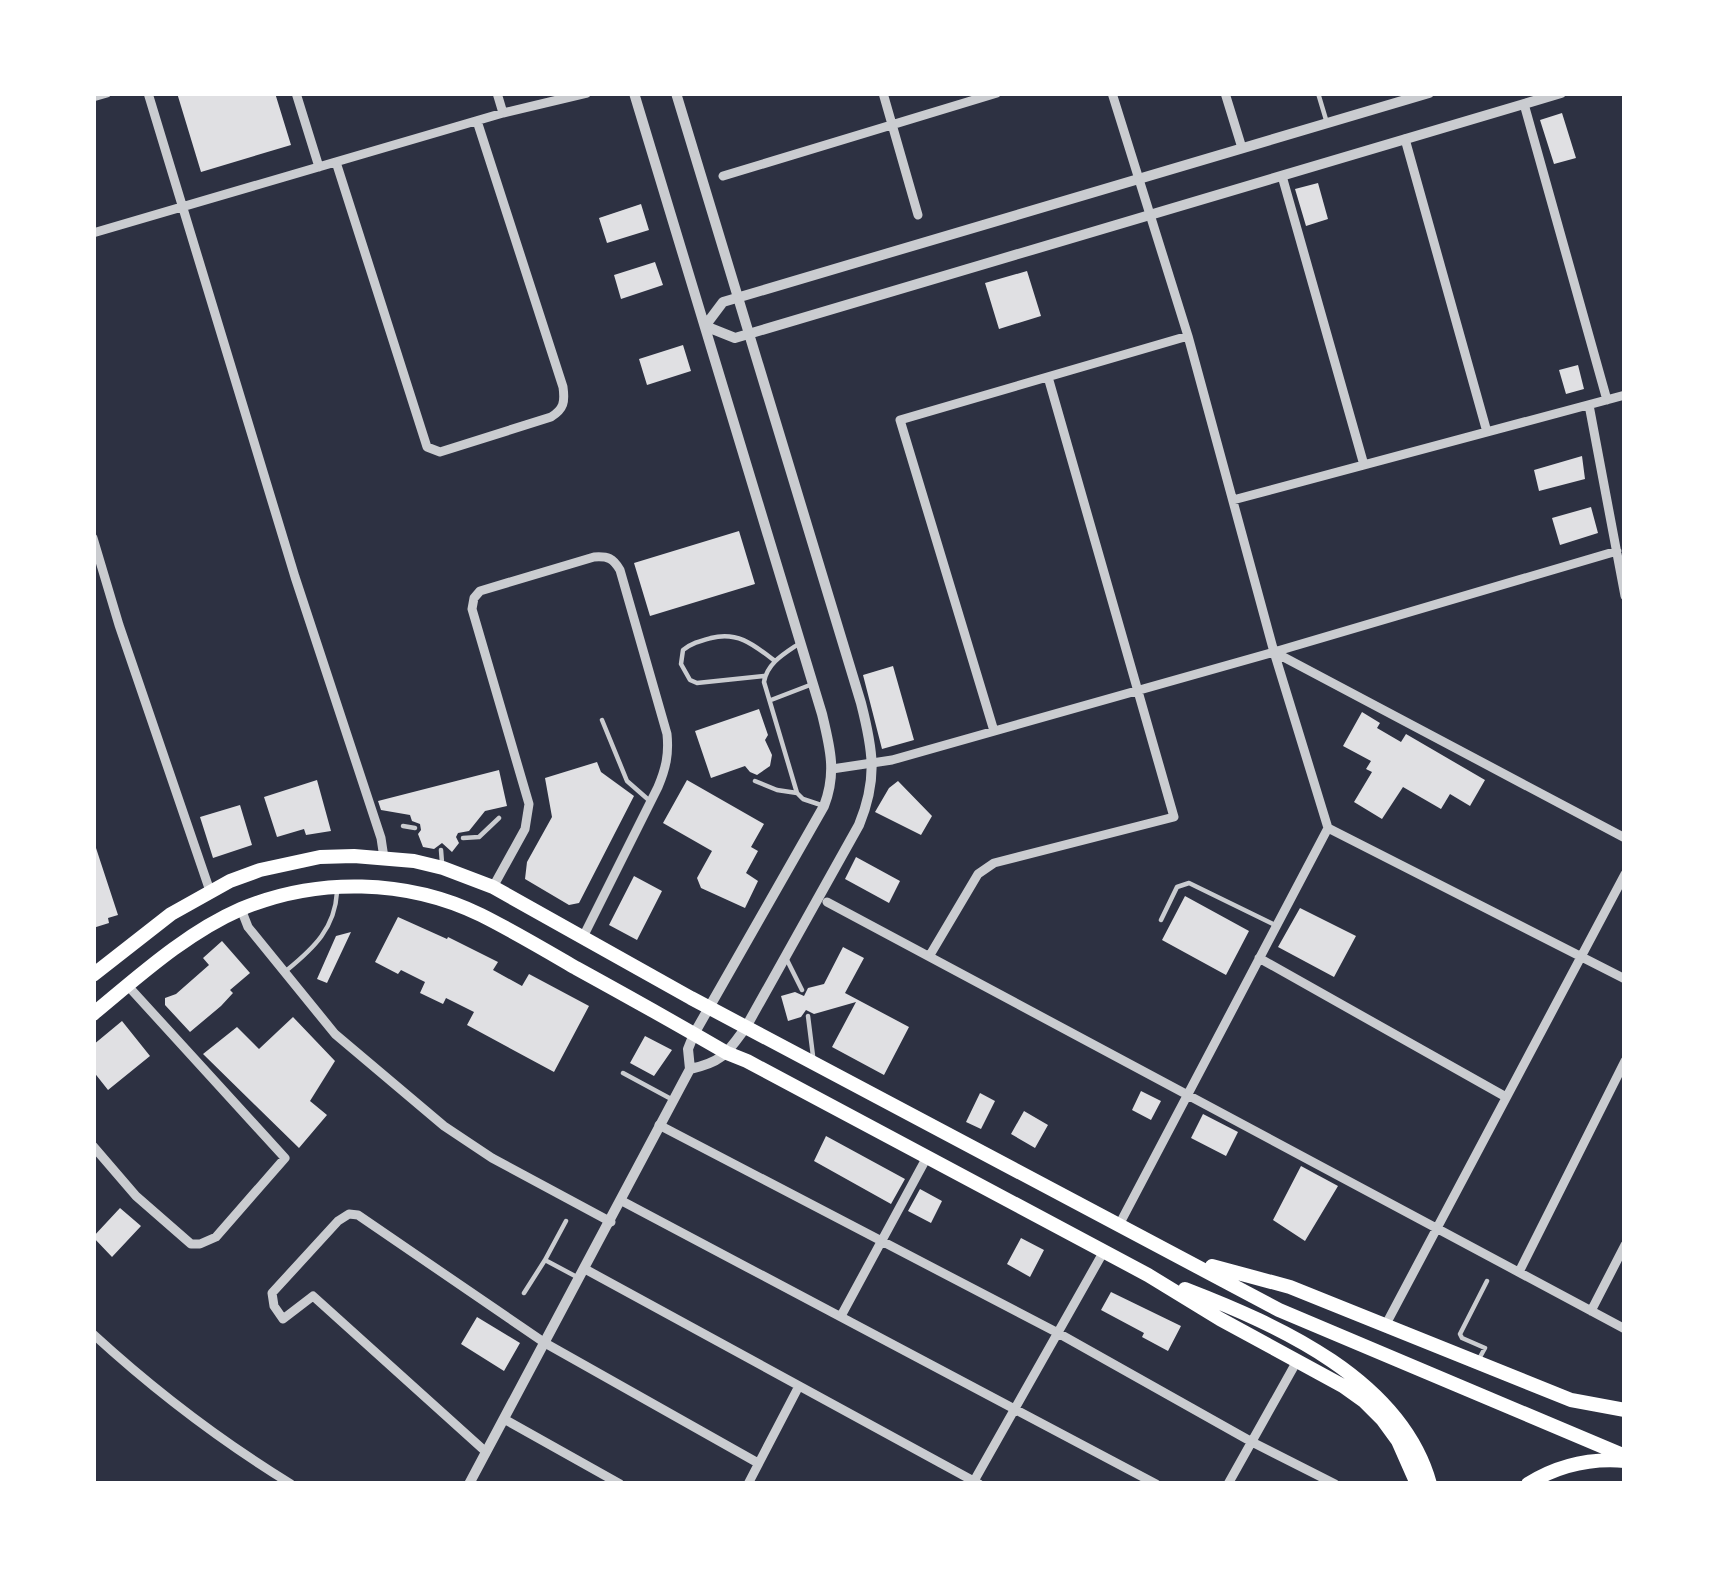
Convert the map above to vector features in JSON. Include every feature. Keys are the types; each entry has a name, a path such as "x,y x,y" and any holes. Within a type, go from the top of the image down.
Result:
{"main road":[{"path":"93,975 171,914 245,875 320,857 384,858 442,868 493,887 1279,1310 1625,1459"},
{"path":"93,1014 188,939 241,909 297,892 338,886 409,891 479,914 727,1053 1148,1275 1298,1361 1364,1401 1424,1480"},
{"path":"1162,1248 1221,1270 1290,1287 1571,1400 1625,1411"},
{"path":"1148,1275 1226,1305 1336,1363 1395,1417 1412,1442 1424,1480"},
{"path":"1528,1484 1580,1463 1625,1459"}],"street":[{"path":"93,98 106,93"},
{"path":"148,93 384,858"},
{"path":"296,93 320,167"},
{"path":"496,93 503,113"},
{"path":"93,233 503,113 587,93"},
{"path":"469,1484 690,1069 688,1049 694,1034 831,786 828,740 813,684 634,93"},
{"path":"676,93 861,703 873,765 870,796 859,825 746,1027 716,1064 690,1069"},
{"path":"883,93 918,215"},
{"path":"723,176 997,93"},
{"path":"1112,93 1188,336 1274,652 1328,828 1119,1225"},
{"path":"1225,93 1242,148"},
{"path":"705,326 723,302 738,297 1429,93"},
{"path":"705,326 735,338 1561,93"},
{"path":"1524,104 1607,400"},
{"path":"336,162 427,447 440,452 551,417 561,411 565,400 477,121"},
{"path":"1405,140 1487,432"},
{"path":"1282,176 1364,465"},
{"path":"994,731 900,420 1188,336"},
{"path":"930,955 978,874 994,863 1174,817 1048,377"},
{"path":"1233,500 1625,395"},
{"path":"1589,405 1625,596"},
{"path":"93,538 210,891"},
{"path":"832,769 873,765 1617,551"},
{"path":"493,887 525,829 530,804 472,609 474,598 480,591 606,556 620,570 669,752 651,802 583,937"},
{"path":"1274,652 1625,838"},
{"path":"1328,828 1625,979"},
{"path":"1385,1325 1625,874"},
{"path":"827,902 1625,1329"},
{"path":"241,909 248,927 335,1034 444,1126 492,1159 610,1222"},
{"path":"1258,958 1506,1097"},
{"path":"93,1146 136,1196 190,1244 215,1237 285,1158 128,986"},
{"path":"1519,1272 1625,1061"},
{"path":"659,1125 1335,1484"},
{"path":"841,1316 927,1157"},
{"path":"622,1201 1156,1484"},
{"path":"486,1452 313,1296 284,1319 274,1306 272,1293 349,1214 358,1215 545,1343 758,1462"},
{"path":"1591,1311 1625,1245"},
{"path":"582,1274 975,1483 1104,1251"},
{"path":"93,1334 246,1457 291,1484"},
{"path":"1228,1484 1298,1361"},
{"path":"748,1484 799,1386"},
{"path":"504,1419 620,1484"}],"lane":[{"path":"1318,93 1327,123"},
{"path":"764,676 697,683 681,664 683,650 721,635 738,636 775,661"},
{"path":"800,642 775,661 764,682 797,793 824,806"},
{"path":"770,700 813,684"},
{"path":"602,720 627,781 651,802"},
{"path":"755,781 797,793"},
{"path":"464,838 479,837 499,818"},
{"path":"403,826 415,828"},
{"path":"441,850 442,868"},
{"path":"1161,920 1178,887 1189,883 1275,925"},
{"path":"285,972 321,939 332,922 338,886"},
{"path":"786,958 802,990"},
{"path":"808,1016 813,1061"},
{"path":"623,1073 673,1100"},
{"path":"524,1293 566,1221"},
{"path":"545,1260 582,1274"},
{"path":"1477,1362 1484,1348 1460,1334 1487,1281"}],"building":[{"path":"177,93 275,93 291,145 201,172"},
{"path":"1562,113 1576,158 1554,164 1540,120"},
{"path":"1318,183 1328,219 1306,226 1295,189"},
{"path":"641,204 649,230 607,243 599,218"},
{"path":"655,262 663,285 621,299 614,275"},
{"path":"1027,271 1041,316 999,329 985,283"},
{"path":"683,345 691,371 647,385 639,359"},
{"path":"1578,365 1584,389 1566,394 1559,370"},
{"path":"1582,456 1585,479 1539,491 1534,470"},
{"path":"1591,507 1598,533 1560,545 1552,518"},
{"path":"739,531 755,584 650,616 634,563"},
{"path":"893,666 914,740 882,749 863,675"},
{"path":"759,709 772,755 770,766 757,775 745,766 711,778 695,731"},
{"path":"1362,712 1401,742 1406,734 1485,780 1470,806 1450,794 1441,809 1403,787 1382,819 1354,802 1372,772 1366,769 1371,761 1343,746"},
{"path":"597,762 601,772 634,796 579,903 569,905 525,879 527,862 552,817 545,778"},
{"path":"499,770 507,806 485,811 469,831 458,833 459,843 452,852 442,843 434,849 423,847 420,824 410,815 381,810 378,801"},
{"path":"317,780 331,831 306,835 304,829 277,837 264,797"},
{"path":"687,780 764,824 751,847 758,851 746,873 758,881 745,908 701,888 697,878 712,851 663,823"},
{"path":"898,781 932,816 921,835 875,812"},
{"path":"240,805 252,845 213,858 200,817"},
{"path":"93,848 118,915 93,928"},
{"path":"856,857 900,881 889,903 845,879"},
{"path":"634,876 662,891 637,940 609,925"},
{"path":"1185,896 1249,931 1226,975 1162,940"},
{"path":"1300,908 1356,936 1334,977 1278,947"},
{"path":"398,917 498,962 493,970 522,986 529,974 589,1006 554,1072 467,1025 474,1012 446,998 443,1004 420,993 425,982 375,962"},
{"path":"351,932 327,983 317,979 336,936"},
{"path":"222,941 250,973 190,1032 165,1005 165,998 209,965 203,958"},
{"path":"843,947 864,958 845,993 909,1027 884,1075 832,1047 856,1002 814,1014 806,1010 788,1021 781,996 795,992 804,996 808,988 824,984"},
{"path":"293,1017 335,1061 310,1101 327,1115 299,1148 203,1054 237,1027 259,1049"},
{"path":"122,1021 150,1056 108,1090 93,1071 93,1045"},
{"path":"645,1036 672,1050 654,1076 630,1063"},
{"path":"1141,1091 1161,1101 1151,1120 1132,1110"},
{"path":"980,1093 995,1101 981,1129 966,1122"},
{"path":"1024,1111 1048,1125 1035,1148 1011,1134"},
{"path":"1203,1114 1238,1132 1226,1156 1191,1138"},
{"path":"826,1136 905,1179 891,1204 814,1161"},
{"path":"1301,1166 1338,1186 1305,1241 1273,1220"},
{"path":"920,1189 942,1201 931,1223 908,1211"},
{"path":"120,1208 141,1226 112,1257 93,1237"},
{"path":"1021,1238 1044,1250 1030,1277 1007,1264"},
{"path":"1111,1292 1181,1326 1168,1351 1101,1310"},
{"path":"477,1317 520,1343 504,1371 461,1344"}]}
